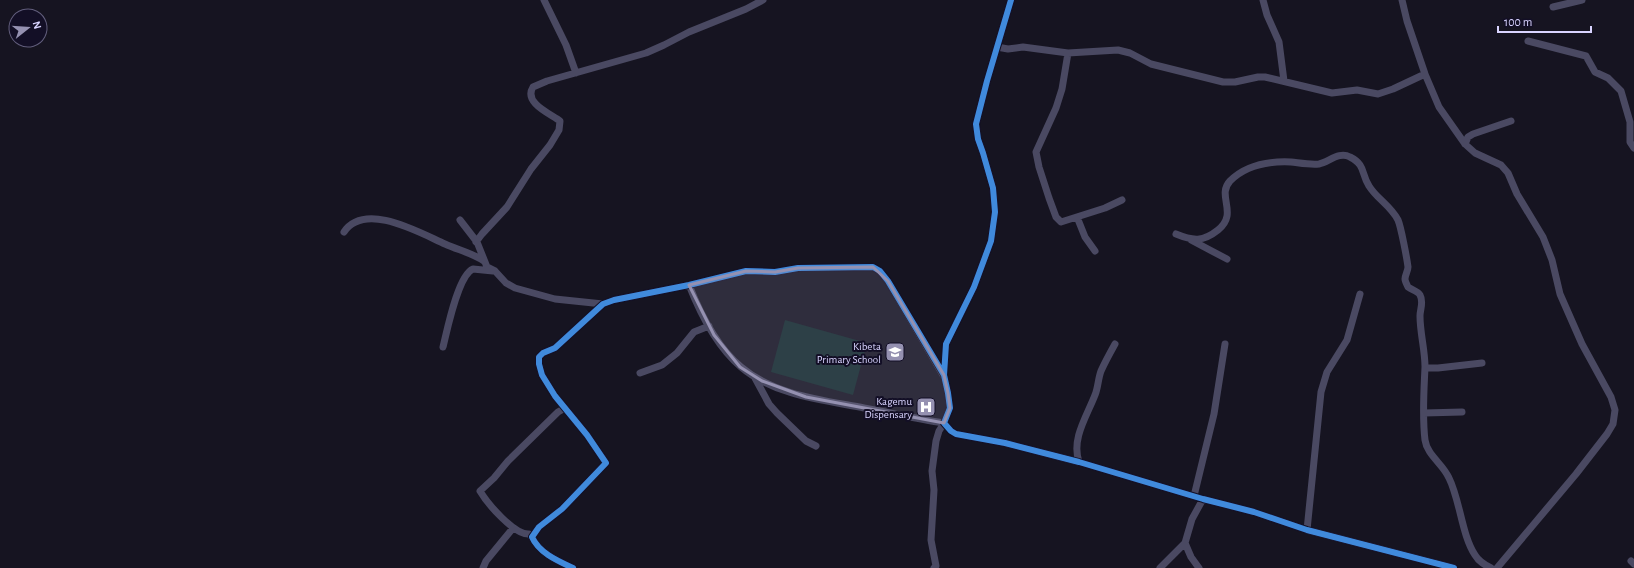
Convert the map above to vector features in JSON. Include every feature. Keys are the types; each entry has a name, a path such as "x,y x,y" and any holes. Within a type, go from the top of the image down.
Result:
{"street":[{"path":"544,0 566,45 576,73"},
{"path":"476,242 507,207 531,169 550,145 559,130 560,121 534,102 531,95 531,89 537,85 657,48 684,34 746,9 763,0"},
{"path":"934,568 936,566 931,540 934,490 932,471 936,441 950,408 944,375 946,344 974,287 991,241 995,212 993,188 978,139 976,124 1011,0"},
{"path":"1263,0 1267,15 1279,42 1284,81"},
{"path":"1402,0 1407,21 1425,74 1439,107 1465,144 1475,153 1501,165 1508,174 1517,194 1545,241 1552,260 1560,294 1582,344 1611,397 1615,410 1613,424 1607,434 1576,474 1496,568"},
{"path":"1553,7 1582,0"},
{"path":"1528,41 1586,56 1595,72 1608,78 1621,91 1630,122 1630,142 1634,148"},
{"path":"997,47 1008,49 1023,47 1068,53 1118,50 1130,53 1151,64 1223,82 1235,82 1258,77 1284,81 1332,93 1357,90 1378,94 1393,89 1425,74"},
{"path":"1068,53 1062,90 1056,108 1036,154 1049,198 1058,220 1063,222 1105,208 1122,200"},
{"path":"1465,144 1468,137 1473,134 1511,121"},
{"path":"1190,240 1196,240 1217,232 1224,224 1228,216 1225,194 1226,187 1251,166 1278,162 1318,164 1338,156 1346,155 1351,157 1361,166 1367,184 1389,206 1400,226 1408,269 1405,279 1408,287 1417,291 1421,296 1422,306 1420,316 1424,344 1425,368 1423,384 1425,441 1428,449 1442,465 1450,478 1472,551 1483,564 1491,568"},
{"path":"1077,217 1082,231 1095,251"},
{"path":"344,232 353,223 369,220 388,221 405,226 446,245 474,255 484,261"},
{"path":"460,220 476,242 487,267 495,272 506,283 515,288 555,299 603,304"},
{"path":"1176,234 1227,259"},
{"path":"532,537 539,527 562,509 606,464 587,435 565,408 542,375 539,364 539,357 543,353 555,348 603,304 614,300 689,285 746,271 775,272 798,268 874,267 880,271 888,281 944,375"},
{"path":"443,348 454,303 465,275 473,268 495,272"},
{"path":"689,285 695,301 727,353 740,367 755,377 775,387 806,397 944,423 951,432 956,434 1004,443 1079,462 1203,499 1254,512 1307,530 1454,568"},
{"path":"1307,530 1321,392 1327,372 1347,340 1360,294"},
{"path":"640,373 662,365 677,353 694,332 709,326"},
{"path":"1079,462 1076,454 1079,435 1096,392 1102,371 1115,344"},
{"path":"1194,496 1214,414 1225,344"},
{"path":"1425,368 1482,363"},
{"path":"755,377 769,404 806,442 816,446"},
{"path":"565,408 558,412 480,491 487,501 514,528 521,533 529,534 545,553 573,568"},
{"path":"1424,413 1462,412"},
{"path":"1160,568 1185,543 1192,519 1203,499"},
{"path":"483,568 486,561 514,528"},
{"path":"1185,543 1191,557 1199,568"}],"highlighted area":[{"path":"873,267 888,281 944,375 950,408 944,423 806,397 762,381 740,367 714,335 689,285 746,271 775,272 798,268"}],"green space":[{"path":"785,320 867,343 853,395 771,372"}],"cycle path":[{"path":"1011,0 976,124 978,139 993,188 995,212 991,241 974,287 946,344 944,375 950,408 944,423 956,434 1005,443 1079,462 1203,499 1254,512 1307,530 1454,568"},
{"path":"573,568 544,552 539,548 532,537 539,527 562,509 606,463 587,435 555,396 542,375 539,357 543,353 555,348 603,304 614,300 689,285 746,271 775,272 798,268 873,267 880,271 888,281 944,375"}],"place":[{"name":"Kibeta Primary School","path":"895,352"},
{"name":"Kagemu Dispensary","path":"926,407"}]}
